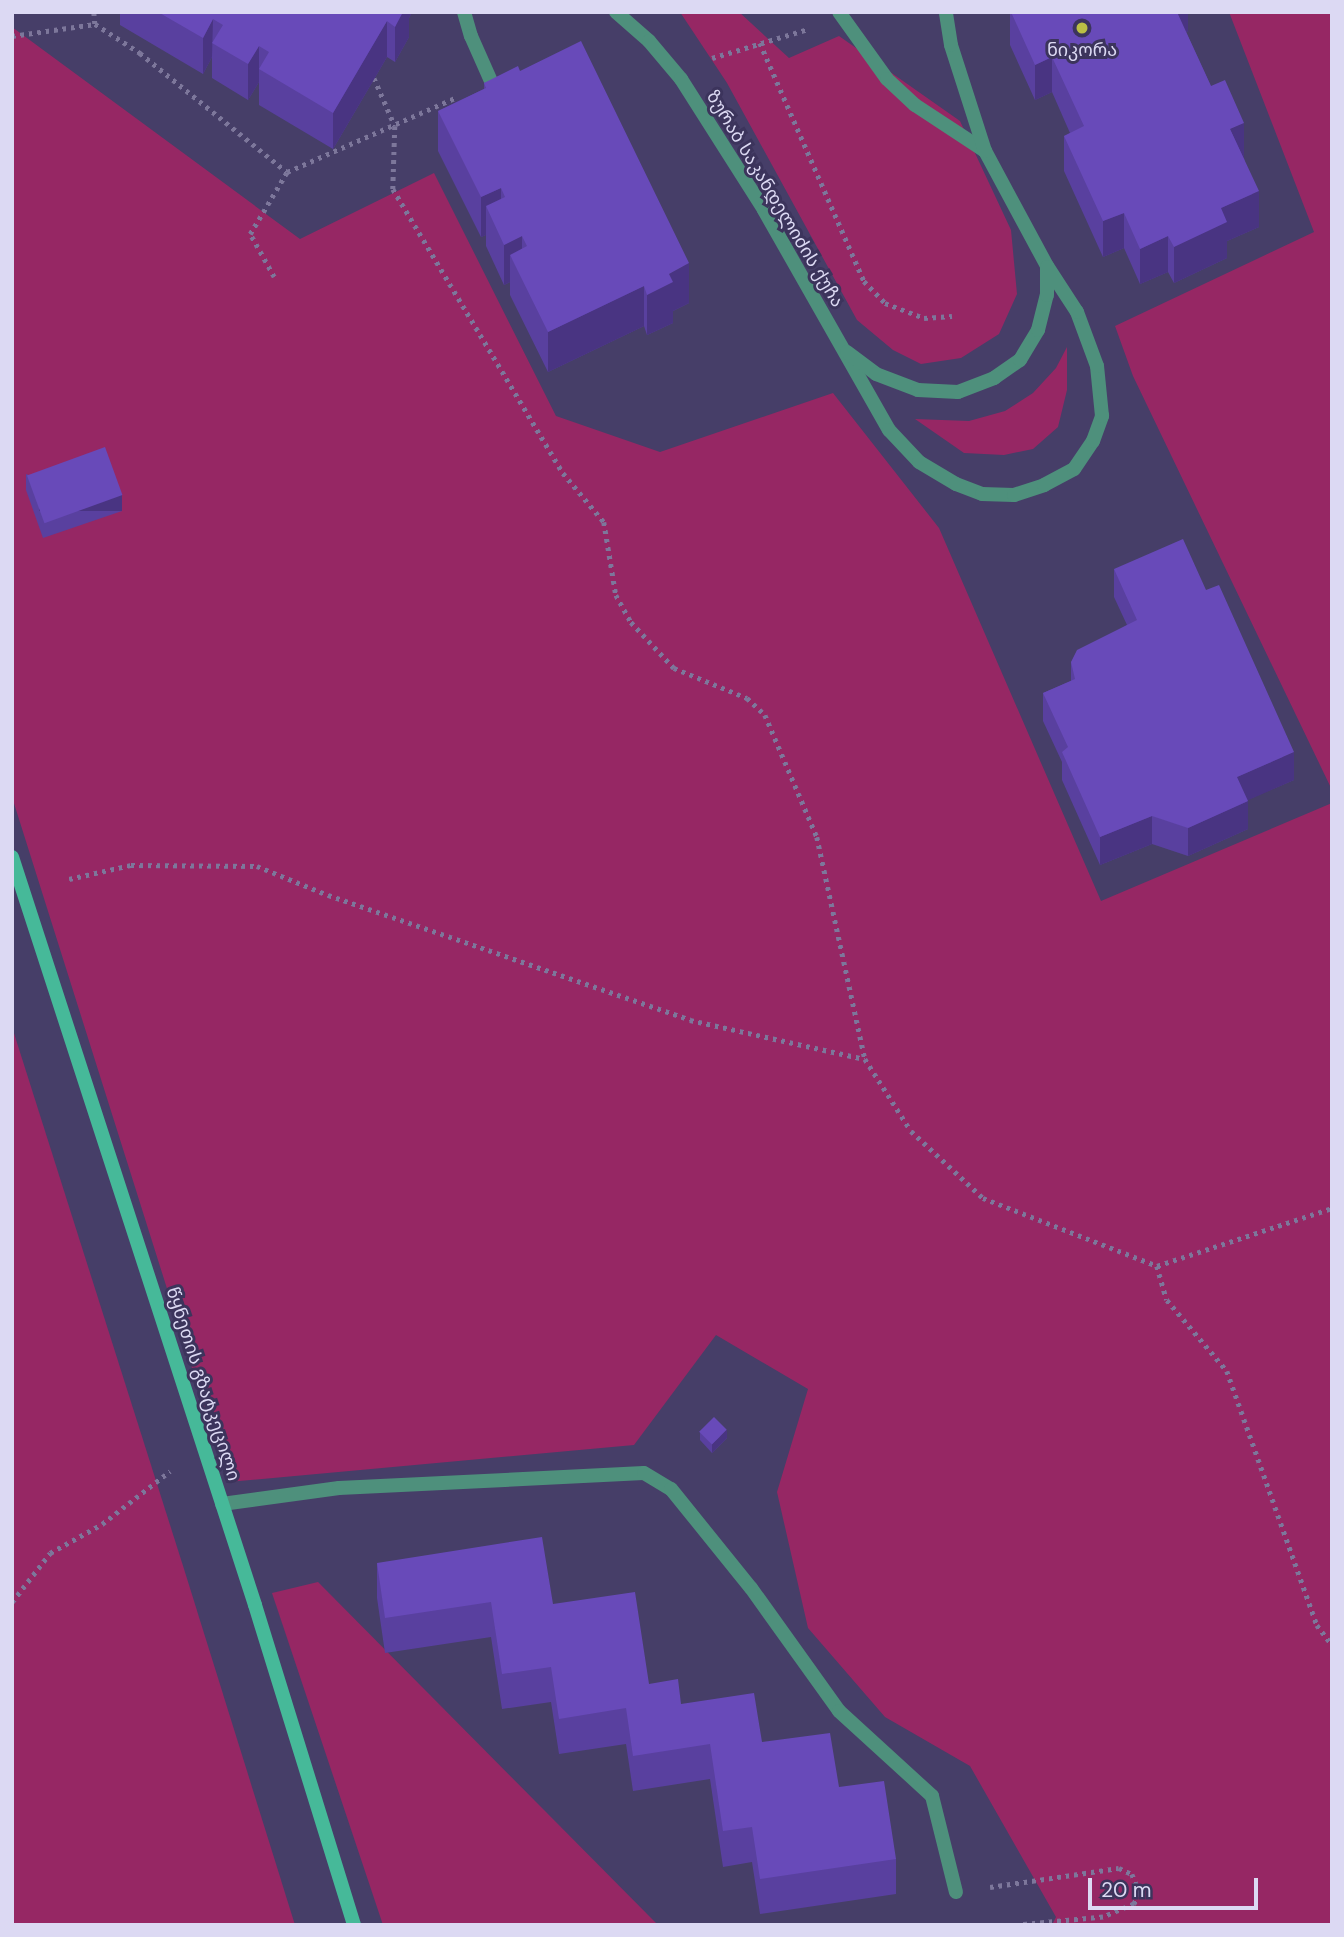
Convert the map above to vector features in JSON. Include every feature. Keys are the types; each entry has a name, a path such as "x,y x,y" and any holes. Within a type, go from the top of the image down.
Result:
{"main road":[{"name":"წყნეთის გზატკეცილი","path":"12,857 222,1504 354,1925"}],"street":[{"path":"464,12 471,36 500,101"},
{"name":"ზურაბ საკანდელიძის ქუჩა","path":"616,12 649,41 681,79 764,210 889,430 919,462 957,484 982,494 1014,495 1044,485 1074,469 1093,442 1102,416 1097,366 1077,312 1047,266 985,151 951,45 946,12"},
{"path":"839,12 887,79 915,105 985,151"},
{"name":"ზურაბ საკანდელიძის ქუჩა","path":"840,347 876,374 918,390 958,392 994,378 1020,360 1038,330 1047,295 1047,266"},
{"path":"222,1504 339,1488 644,1473 671,1489 751,1587 839,1711 932,1796 956,1892"}],"path":[{"path":"94,12 95,24"},
{"path":"12,36 95,24 140,53 287,172"},
{"path":"713,57 820,25"},
{"path":"760,43 864,281 885,303 924,318 952,316"},
{"path":"374,78 395,126 393,190 563,473 604,522 616,595 631,622 674,668 747,698 765,715 817,837 865,1059 911,1131 983,1198 1157,1266 1332,1208"},
{"path":"274,277 250,234 287,172 455,98"},
{"path":"69,879 131,865 257,866 328,895 690,1020 865,1059"},
{"path":"1157,1266 1167,1300 1227,1371 1317,1625 1332,1644"},
{"path":"12,1602 50,1553 103,1524 170,1471"},
{"path":"956,1892 1119,1868 1132,1874 1140,1894 1134,1904 1103,1917 1018,1925"}],"shaded area":[{"path":"680,12 739,12 789,58 839,36 960,121 1011,230 1017,294 999,334 961,358 921,364 893,350 857,320 727,83"},
{"path":"1229,12 1332,12 1332,790 1133,376 1115,326 1314,232"},
{"path":"12,27 300,239 434,173 556,416 660,452 833,393 939,528 1101,901 1332,803 1332,1925 1052,1925 1056,1917 970,1766 885,1717 808,1628 777,1492 808,1389 716,1335 634,1445 228,1482 12,797"},
{"path":"1067,347 1067,390 1058,427 1033,449 1004,455 964,453 915,419 969,421 1005,411 1033,393 1056,368"},
{"path":"12,1027 184,1569 295,1925 12,1925"},
{"path":"318,1582 658,1925 383,1925 272,1593"}],"building":[{"path":"158,12 403,12 395,27 387,21 333,113 259,69 269,52 259,46 248,64 212,43 223,25 213,19 203,38"},
{"path":"1011,12 1177,12 1211,86 1225,80 1244,123 1230,129 1259,191 1221,208 1227,222 1174,247 1168,236 1140,249 1124,213 1103,221 1064,136 1084,126 1052,57 1035,65"},
{"path":"581,41 689,263 669,274 673,282 647,295 644,286 548,332 510,255 527,246 522,236 504,245 486,206 505,197 501,188 481,197 438,111 486,88 484,83 518,66 520,71"},
{"path":"105,447 122,495 44,523 27,475"},
{"path":"1183,539 1206,590 1219,585 1294,752 1237,777 1248,801 1188,828 1152,816 1100,837 1062,752 1068,747 1043,693 1075,679 1071,662 1077,650 1137,620 1114,569"},
{"path":"714,1417 727,1430 712,1445 699,1432"},
{"path":"542,1537 553,1604 635,1592 649,1684 678,1679 681,1704 754,1693 762,1742 830,1733 839,1787 884,1781 896,1859 760,1879 752,1827 723,1831 710,1744 633,1756 626,1708 559,1719 551,1667 502,1674 491,1602 385,1618 377,1563"}],"place":[{"name":"ნიკორა","path":"1082,28"}]}
